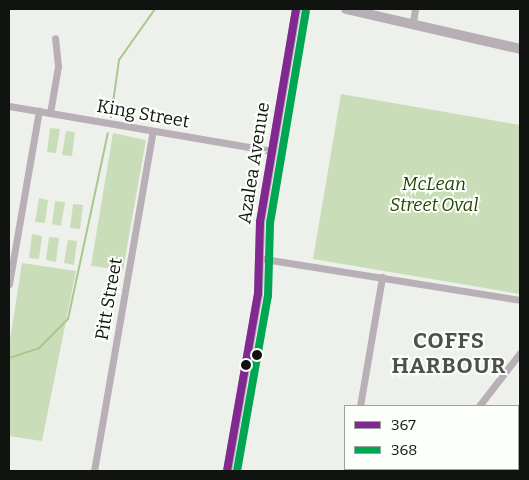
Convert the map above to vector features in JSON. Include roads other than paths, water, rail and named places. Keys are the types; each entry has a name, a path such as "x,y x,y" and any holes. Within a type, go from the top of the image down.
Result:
{"main road":[{"path":"346,9 413,22 520,49"}],"street":[{"name":"Azalea Avenue","path":"227,471 258,294 258,258 272,151 296,9"},
{"path":"413,22 415,9"},
{"path":"50,113 58,66 55,38"},
{"name":"King Street","path":"9,106 272,151"},
{"path":"9,284 38,111"},
{"name":"Pitt Street","path":"94,471 153,131"},
{"path":"258,258 520,300"},
{"path":"360,405 382,277"},
{"path":"480,405 520,353"}],"waterway":[{"path":"111,117 119,60 155,9"},
{"path":"9,358 39,348 68,319 108,133"}],"district":[{"name":"COFFS HARBOUR","path":"449,352"}],"park label":[{"name":"McLean Street Oval","path":"434,195"}]}
